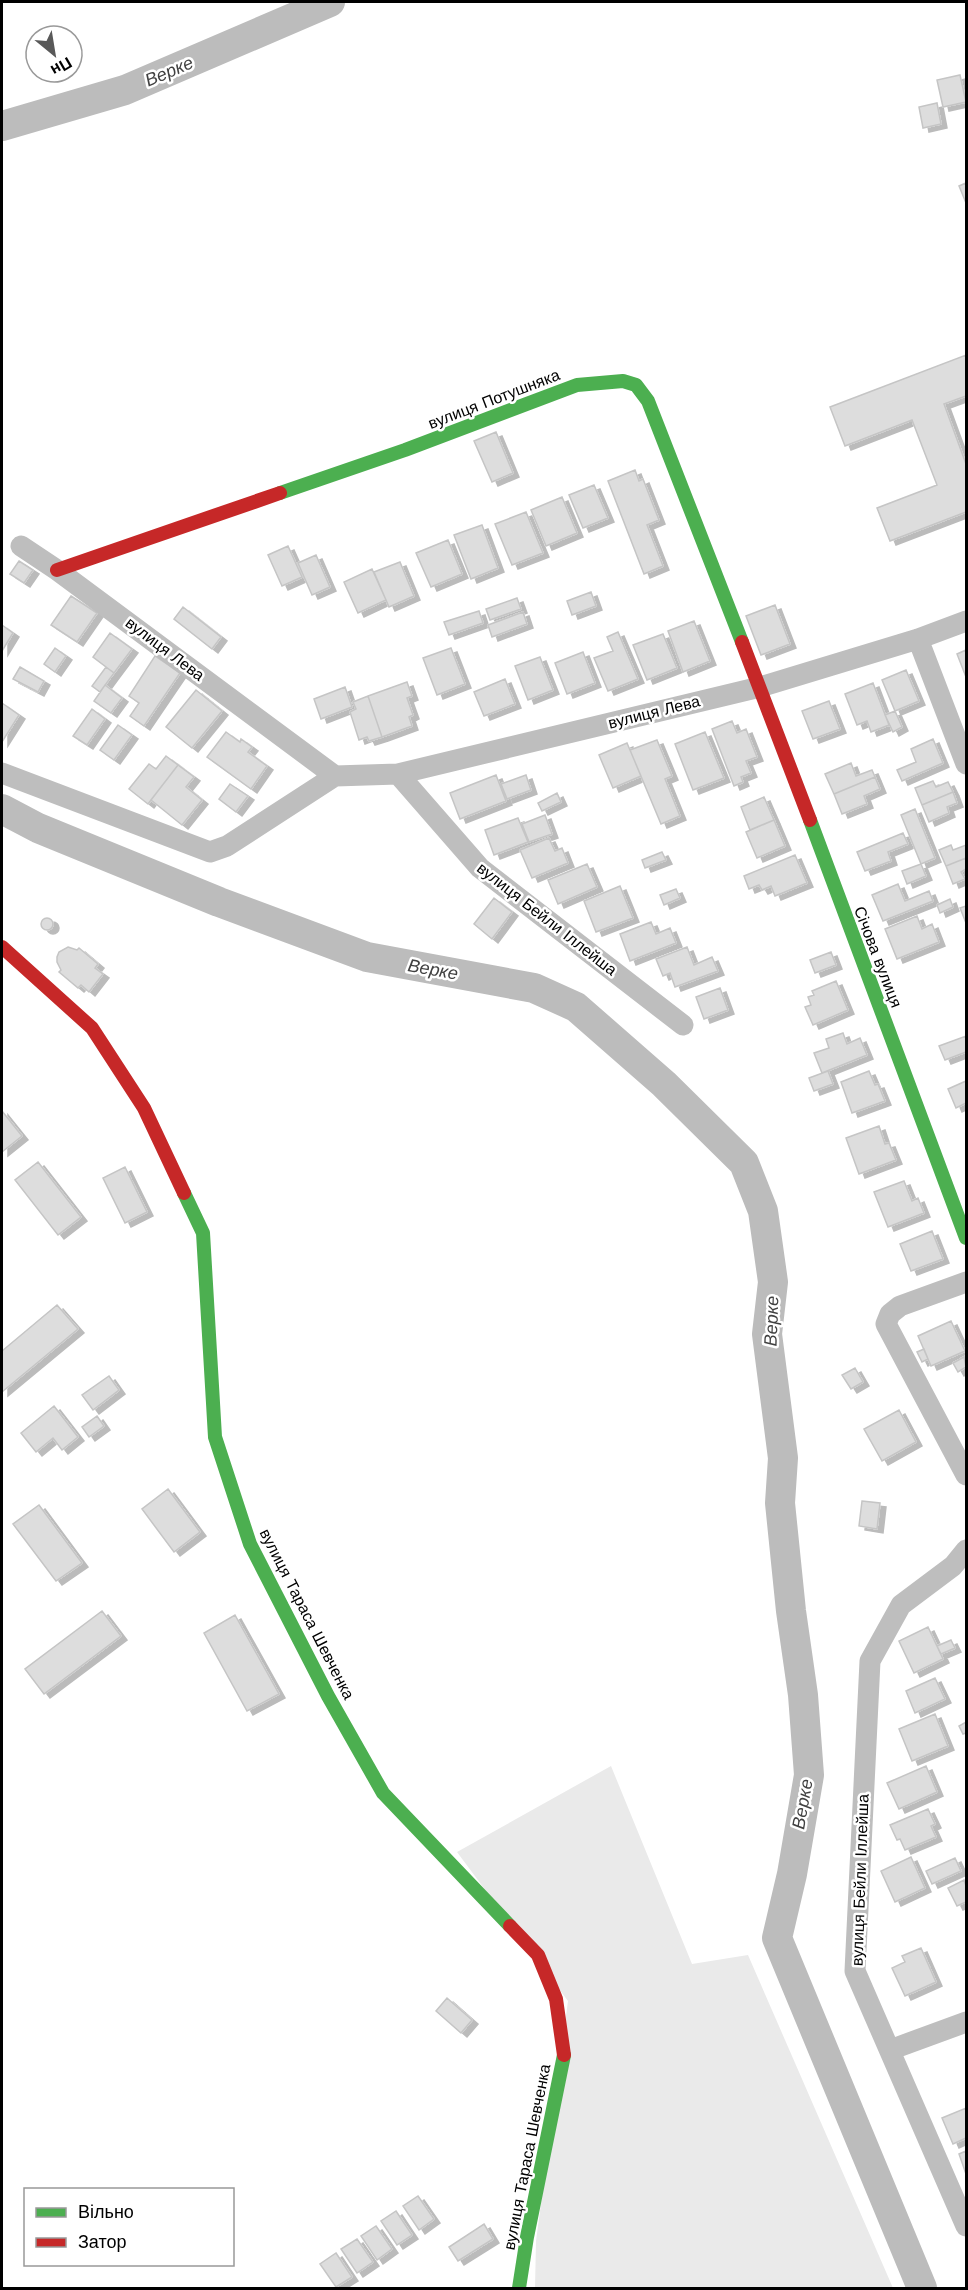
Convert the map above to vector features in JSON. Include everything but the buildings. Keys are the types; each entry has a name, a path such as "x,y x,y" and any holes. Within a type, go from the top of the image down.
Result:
{"street":[{"name":"вулиця Потушняка","path":"57,570 405,450 577,385 623,381 636,385 648,401 760,687"},
{"name":"вулиця Лева","path":"21,546 57,570 335,776 398,774 760,687 918,639 966,621"},
{"path":"918,639 966,764"},
{"name":"Січова вулиця","path":"760,687 966,1238"},
{"path":"2,773 210,852 227,846 335,776"},
{"name":"вулиця Бейли Іллейша","path":"398,774 480,868 683,1024"},
{"name":"вулиця Тараса Шевченка","path":"2,947 92,1028 144,1108 203,1233 215,1437 250,1544 328,1696 383,1793 538,1955 556,1999 564,2055 527,2237 519,2289"},
{"path":"966,1282 900,1306 890,1314 886,1324 966,1475"},
{"name":"вулиця Бейли Іллейша","path":"966,1550 953,1566 901,1605 870,1661 855,1971 966,2226"},
{"path":"890,2050 966,2022"}],"shaded area":[{"path":"611,1766 692,1964 748,1955 893,2288 535,2288 536,2241 568,2001 457,1852"}],"waterway":[{"name":"Верке","path":"2,126 125,90 330,2"},
{"name":"Верке","path":"2,809 38,828 219,902 367,957 534,988 576,1007 664,1084 744,1163 763,1211 773,1282 767,1334 783,1458 780,1503 791,1611 803,1695 809,1775 792,1874 777,1938 922,2288"}],"traffic: fast":[{"path":"280,493 405,450 577,385 623,381 636,385 648,401 742,642"},
{"path":"810,820 966,1238"},
{"path":"184,1193 203,1233 215,1437 250,1544 328,1696 383,1793 510,1926"},
{"path":"519,2288 527,2237 564,2055"}],"traffic: jam":[{"path":"57,570 280,493"},
{"path":"742,642 810,820"},
{"path":"2,947 92,1028 144,1108 184,1193"},
{"path":"510,1926 538,1955 556,1999 564,2055"}]}
